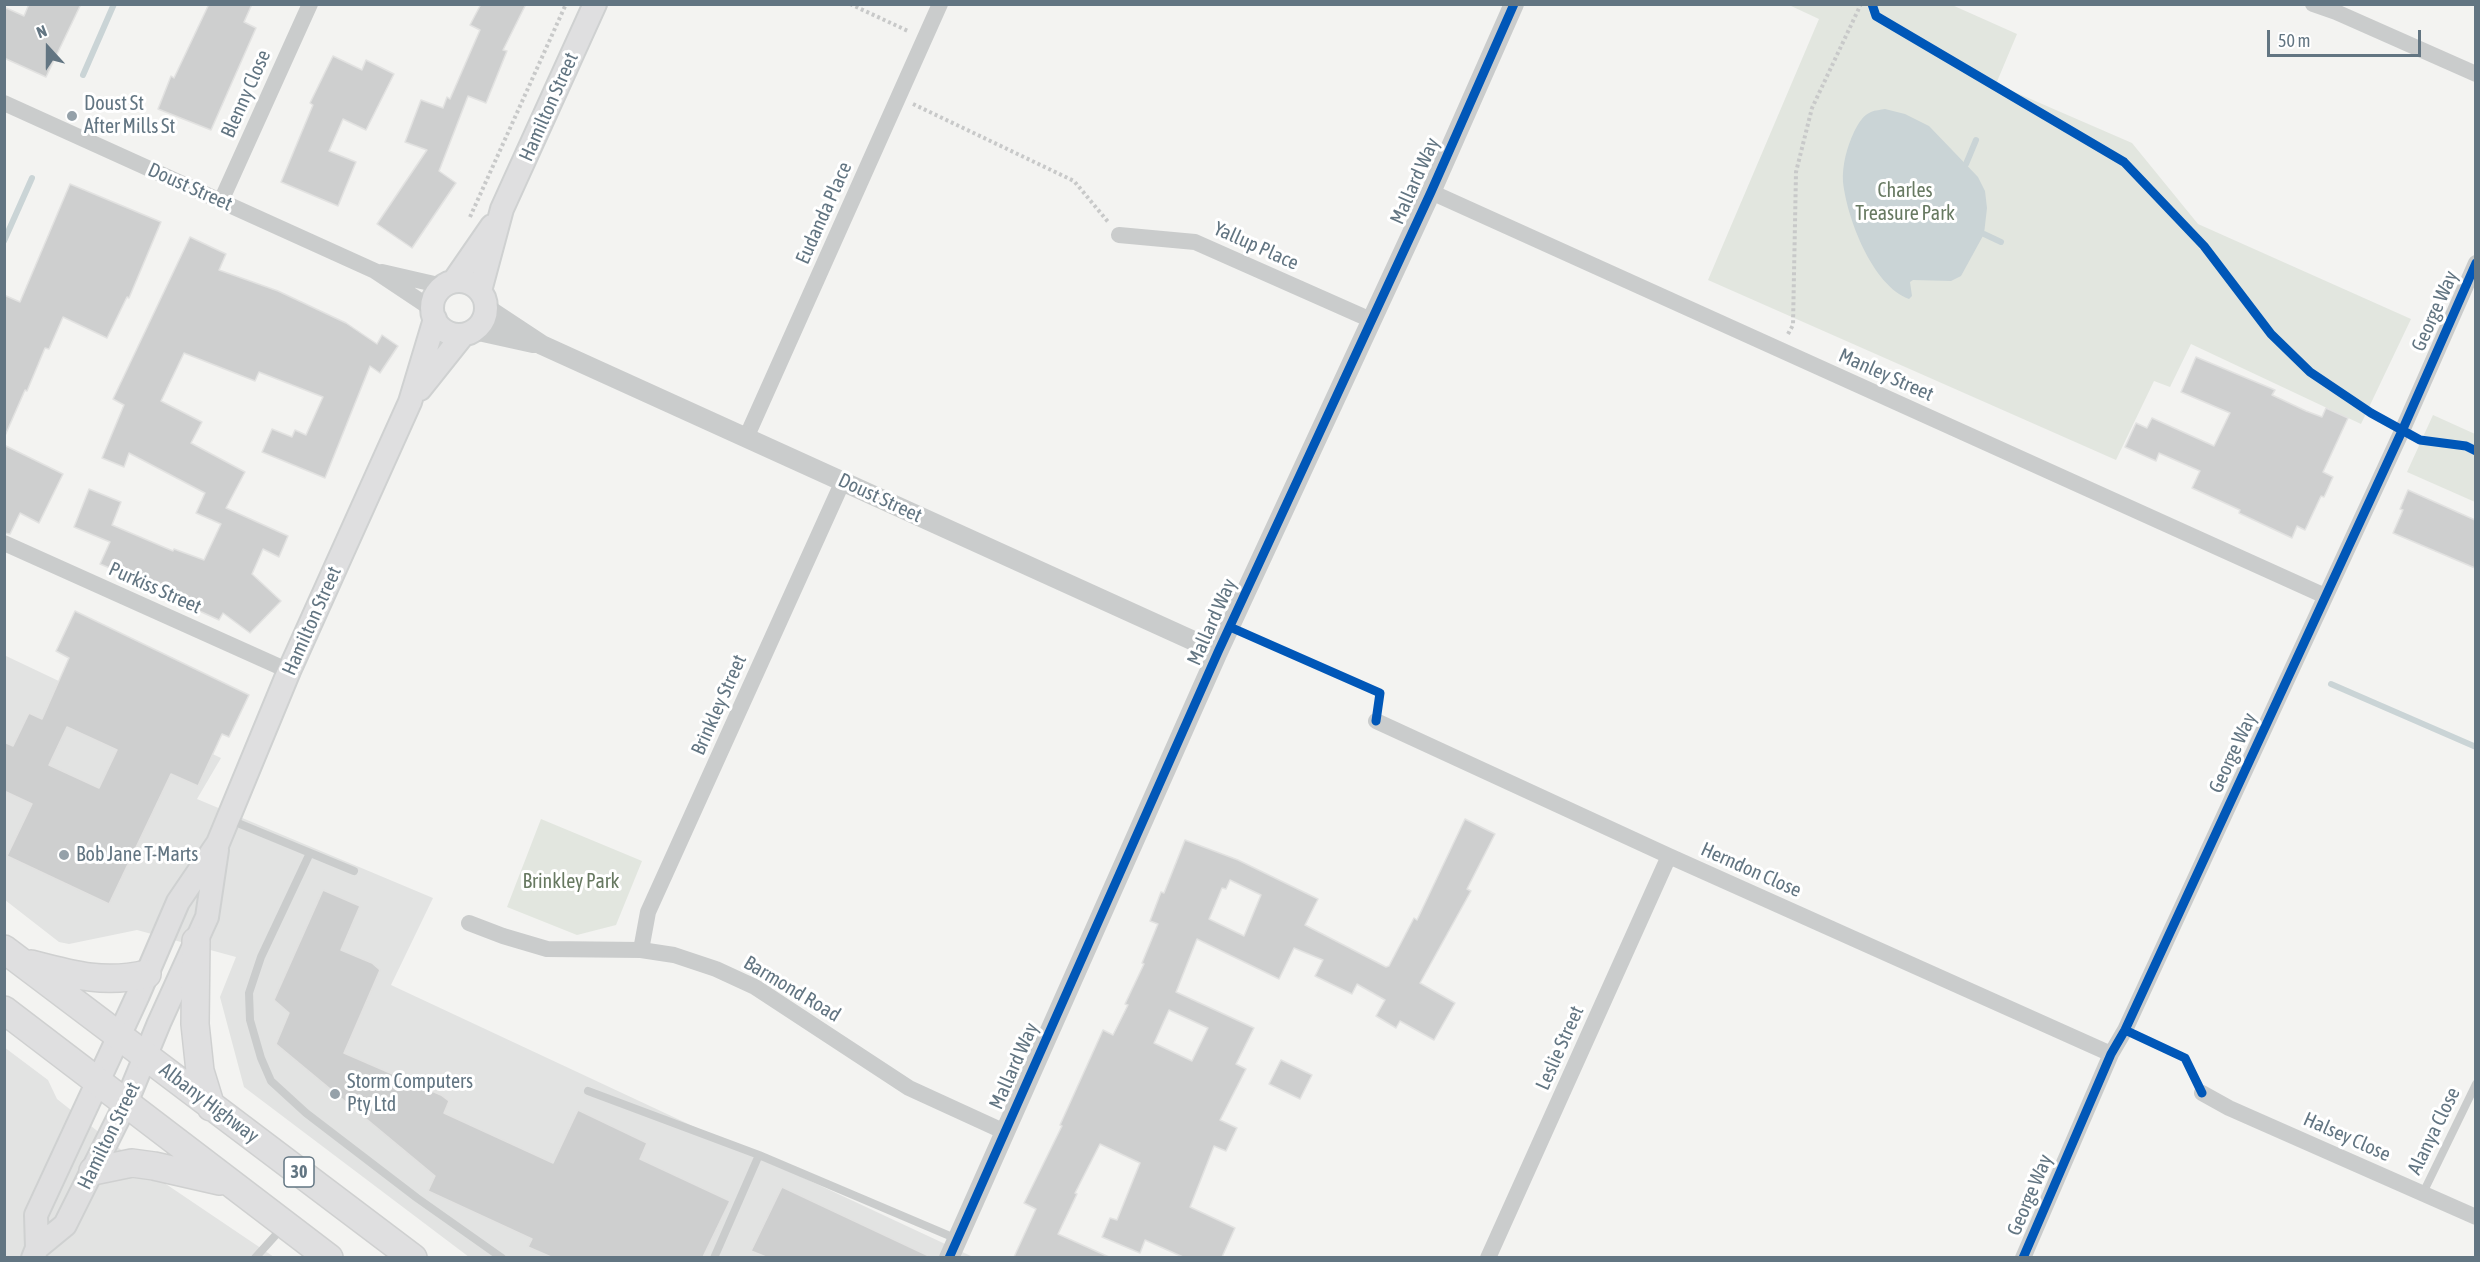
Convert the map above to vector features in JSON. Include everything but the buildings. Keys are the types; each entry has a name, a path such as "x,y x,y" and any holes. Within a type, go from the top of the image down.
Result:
{"highway":[{"path":"196,941 195,1024 200,1071 211,1107"},
{"path":"13,955 88,979 126,979 147,974"},
{"name":"Albany Highway","path":"13,955 211,1107 413,1257"},
{"name":"30","path":"4,1010 329,1257"},
{"path":"93,1171 132,1163 230,1183"}],"main road":[{"name":"Hamilton Street","path":"448,283 502,209 595,4"},
{"name":"Hamilton Street","path":"483,299 502,209"},
{"path":"469,282 483,299 484,317 468,333 447,332 441,328 433,314 436,292 448,283 469,282"},
{"name":"Hamilton Street","path":"35,1253 36,1215 178,902 218,843 289,671 410,402 433,314"},
{"name":"Hamilton Street","path":"410,402 468,333"},
{"name":"Hamilton Street","path":"35,1253 65,1225 126,1103 207,917 218,843"}],"street":[{"name":"Blenny Close","path":"220,201 310,4"},
{"name":"Eudanda Place","path":"746,438 940,4"},
{"name":"Mallard Way","path":"950,1257 1218,652 1431,192 1514,4"},
{"path":"2313,4 2475,74"},
{"name":"Doust Street","path":"4,103 375,271 433,314"},
{"name":"Manley Street","path":"1431,192 2325,596"},
{"name":"Yallup Place","path":"1119,235 1195,242 1371,320"},
{"name":"George Way","path":"2023,1257 2111,1054 2125,1030 2402,430 2475,263"},
{"name":"Doust Street","path":"375,271 448,283"},
{"name":"Doust Street","path":"483,299 542,345 1218,652"},
{"name":"Doust Street","path":"468,333 542,345"},
{"name":"Brinkley Street","path":"641,950 648,912 843,481"},
{"name":"Purkiss Street","path":"4,543 289,671"},
{"name":"Herndon Close","path":"1376,721 1669,856 2111,1054"},
{"name":"Leslie Street","path":"1488,1257 1669,856"},
{"name":"Barmond Road","path":"469,923 547,949 641,950 674,955 706,965 755,987 909,1088 1005,1132"},
{"name":"Halsey Close","path":"2202,1093 2229,1108 2475,1217"}],"lane":[{"path":"228,819 354,871"},
{"path":"310,853 261,957 249,993 250,1020 261,1058 271,1081 306,1113 380,1170 502,1257"},
{"name":"Alanya Close","path":"2423,1193 2475,1084"},
{"path":"588,1091 759,1155 958,1239"},
{"path":"717,1257 759,1155"},
{"path":"255,1257 286,1225"}],"path":[{"path":"467,225 566,4"},
{"path":"850,4 926,38"},
{"path":"1780,351 1793,325 1796,172 1812,108 1861,4"},
{"path":"899,98 1074,181 1119,235"}],"shaded area":[{"path":"1885,109 1905,114 1929,126 1978,177 1985,191 1987,208 1984,234 1961,276 1951,281 1913,280 1910,282 1912,296 1909,299 1884,280 1873,265 1856,231 1845,197 1843,182 1846,156 1857,126 1868,113"},
{"path":"4,655 221,758 197,799 433,898 391,985 973,1257 469,1257 244,1087 220,997 236,957 137,930 69,944 59,942 5,900"},
{"path":"4,1047 48,1080 57,1099 154,1176 274,1257 5,1257"}],"green space":[{"name":"Charles Treasure Park","path":"1789,5 1952,5 2017,34 1996,84 2132,143 2198,224 2411,319 2361,424 2191,344 2170,387 2154,381 2116,460 1708,280 1819,19"},
{"path":"2433,415 2475,434 2475,502 2407,472"},
{"name":"Brinkley Park","path":"541,819 642,861 616,925 577,935 507,907"}],"waterway":[{"path":"83,75 114,4"},
{"path":"1966,164 1976,140"},
{"path":"4,241 32,178"},
{"path":"1984,234 2001,242"},
{"path":"2331,684 2476,747"}],"cycle path":[{"path":"949,1258 1218,652 1431,192 1514,4"},
{"path":"1872,4 1876,16 2124,162 2204,246 2271,334 2310,372 2371,413 2420,440 2466,446 2476,451"},
{"path":"2023,1258 2111,1054 2125,1030 2402,431 2476,263"},
{"path":"1230,627 1380,693 1376,721"},
{"path":"2125,1030 2185,1058 2202,1093"}],"place":[{"name":"Doust St After Mills St","path":"72,116"},
{"name":"Bob Jane T-Marts","path":"64,855"},
{"name":"Storm Computers Pty Ltd","path":"335,1094"}]}
